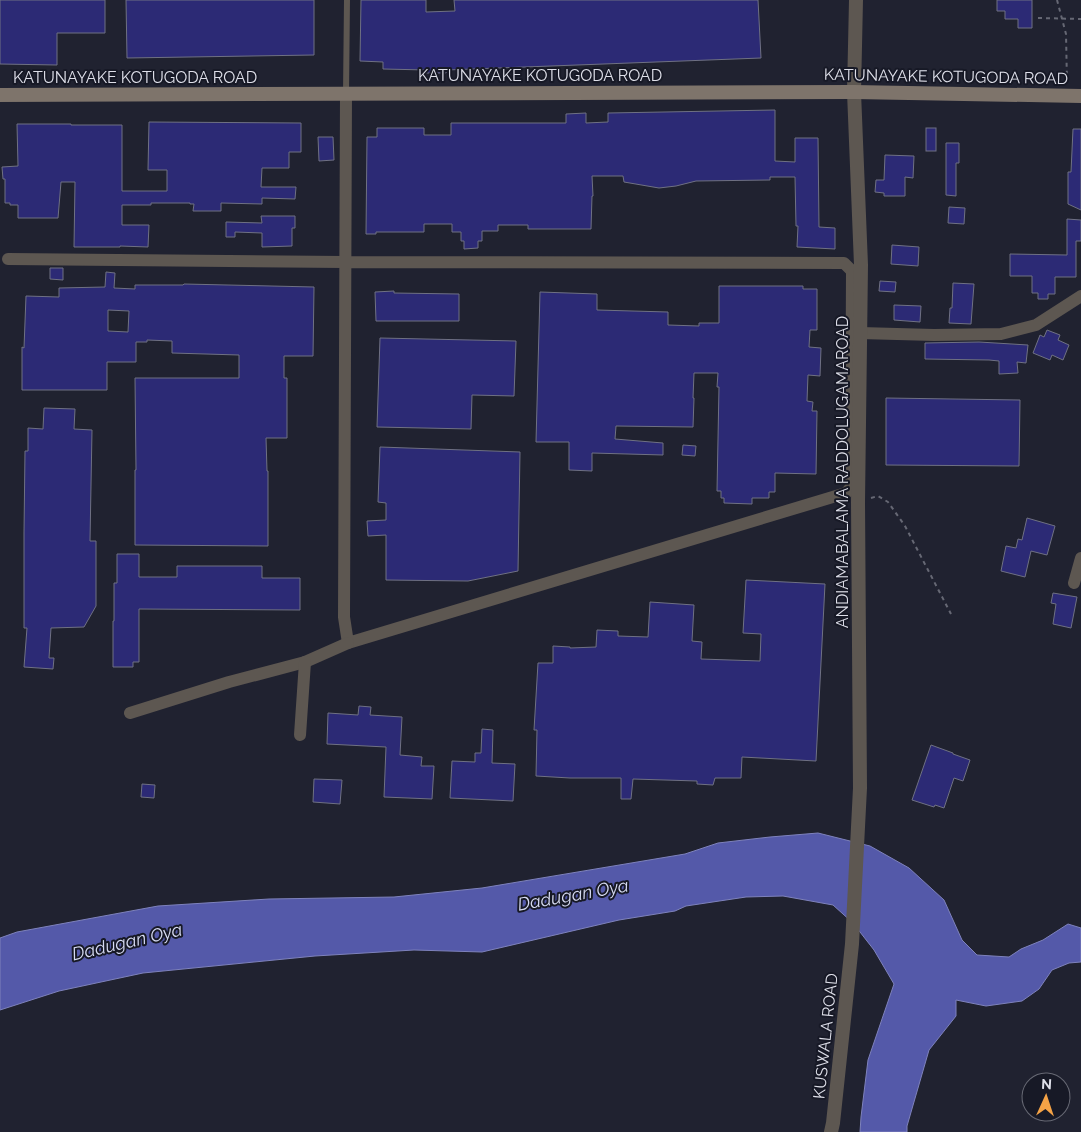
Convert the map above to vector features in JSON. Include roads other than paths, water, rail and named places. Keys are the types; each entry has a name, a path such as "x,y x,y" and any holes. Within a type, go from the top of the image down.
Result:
{"main road":[{"name":"KATUNAYAKE KOTUGODA ROAD","path":"0,95 854,92 1074,96"}],"street":[{"name":"ANDIAMABALAMA RADDOLUGAMAROAD","path":"852,944 860,788 858,502 861,265 854,92 856,0"},
{"path":"346,94 344,617 348,643"},
{"path":"8,259 844,263 852,271 851,487 846,493 348,643 305,662 229,682 130,713"},
{"path":"860,333 1001,334 1036,325 1081,296"},
{"path":"1074,583 1081,558"},
{"path":"300,735 305,662"},
{"name":"KUSWALA ROAD","path":"831,1132 852,944"}],"lane":[{"path":"346,94 347,0"}],"water":[{"name":"Dadugan Oya","path":"818,833 870,846 909,868 944,900 962,940 977,955 1009,957 1021,949 1043,940 1068,924 1081,928 1081,962 1069,963 1052,970 1039,989 1022,1001 986,1006 956,1000 956,1016 929,1050 907,1126 907,1132 860,1132 868,1060 894,984 874,950 853,923 833,905 783,896 746,897 686,906 675,911 619,920 482,952 414,950 315,956 143,973 59,991 0,1010 0,938 17,932 158,906 269,899 394,897 482,888 685,854 718,843"}]}
